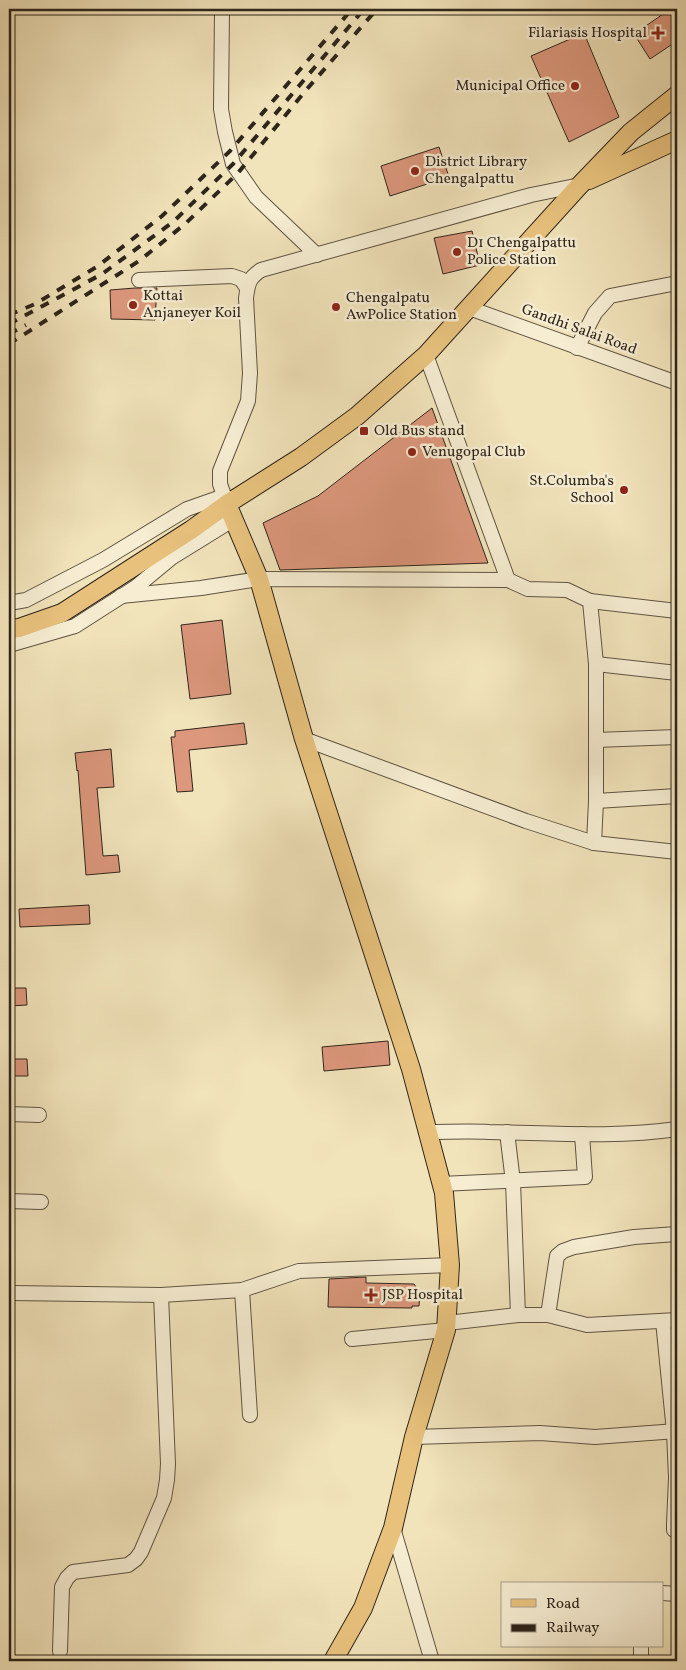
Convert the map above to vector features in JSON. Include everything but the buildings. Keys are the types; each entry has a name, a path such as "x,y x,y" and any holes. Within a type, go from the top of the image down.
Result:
{"main road":[{"path":"9,630 62,613 228,506 301,457 357,416 426,355 580,185 631,132 677,95"},
{"path":"580,185 677,140"},
{"path":"228,506 259,579 304,739 411,1069 444,1193 450,1265 446,1327 414,1436 393,1528 363,1608 334,1661"}],"street":[{"path":"222,9 222,109 225,132 233,164 256,197 317,255"},
{"path":"228,506 220,484 220,471 248,401 250,373 246,298 251,277 261,270 531,196 580,185"},
{"path":"139,280 232,276 241,279 247,288"},
{"path":"577,348 596,312 610,296 677,283"},
{"name":"Gandhi Salai Road","path":"469,308 677,383"},
{"path":"426,355 508,580"},
{"path":"9,646 75,626 136,587 228,506"},
{"path":"9,603 26,600 103,560 187,509 228,506"},
{"path":"121,596 201,588 259,579 508,580 528,589 567,590 590,601 677,611"},
{"path":"590,601 596,664 596,801 594,843"},
{"path":"596,664 677,673"},
{"path":"596,740 677,737"},
{"path":"304,739 526,821 594,843 677,852"},
{"path":"596,801 677,796"},
{"path":"9,1114 39,1116"},
{"path":"428,1132 582,1134 649,1133 677,1129"},
{"path":"508,1132 513,1182 518,1315"},
{"path":"442,1184 585,1177 582,1134"},
{"path":"9,1201 41,1202"},
{"path":"548,1314 557,1256 563,1251 574,1247 634,1237 677,1234"},
{"path":"9,1293 161,1296 242,1290 299,1271 450,1265"},
{"path":"242,1290 250,1415"},
{"path":"60,1651 62,1587 67,1578 73,1572 128,1565 136,1559 142,1552 164,1498 168,1464 161,1296"},
{"path":"352,1339 446,1327 518,1315 548,1314 587,1325 670,1320 676,1431 674,1530 677,1530"},
{"path":"414,1436 540,1433 595,1436 676,1431"},
{"path":"393,1528 432,1661"},
{"path":"664,1593 677,1594"},
{"path":"641,1648 641,1661"}],"railway":[{"path":"9,315 35,304 98,266 162,216 230,151 352,9"},
{"path":"9,324 102,274 173,222 233,164 364,9"},
{"path":"9,344 139,261 185,224 238,173 307,89 377,9"},
{"path":"9,334 26,325"}],"place":[{"name":"Filariasis Hospital","path":"658,33"},
{"name":"Municipal Office","path":"575,86"},
{"name":"District Library Chengalpattu","path":"415,171"},
{"name":"D1 Chengalpattu Police Station","path":"457,252"},
{"name":"Kottai Anjaneyer Koil","path":"133,305"},
{"name":"Chengalpatu AwPolice Station","path":"336,307"},
{"name":"Old Bus stand","path":"364,431"},
{"name":"Venugopal Club","path":"412,452"},
{"name":"St.Columba's School","path":"624,490"},
{"name":"JSP Hospital","path":"371,1295"}]}
